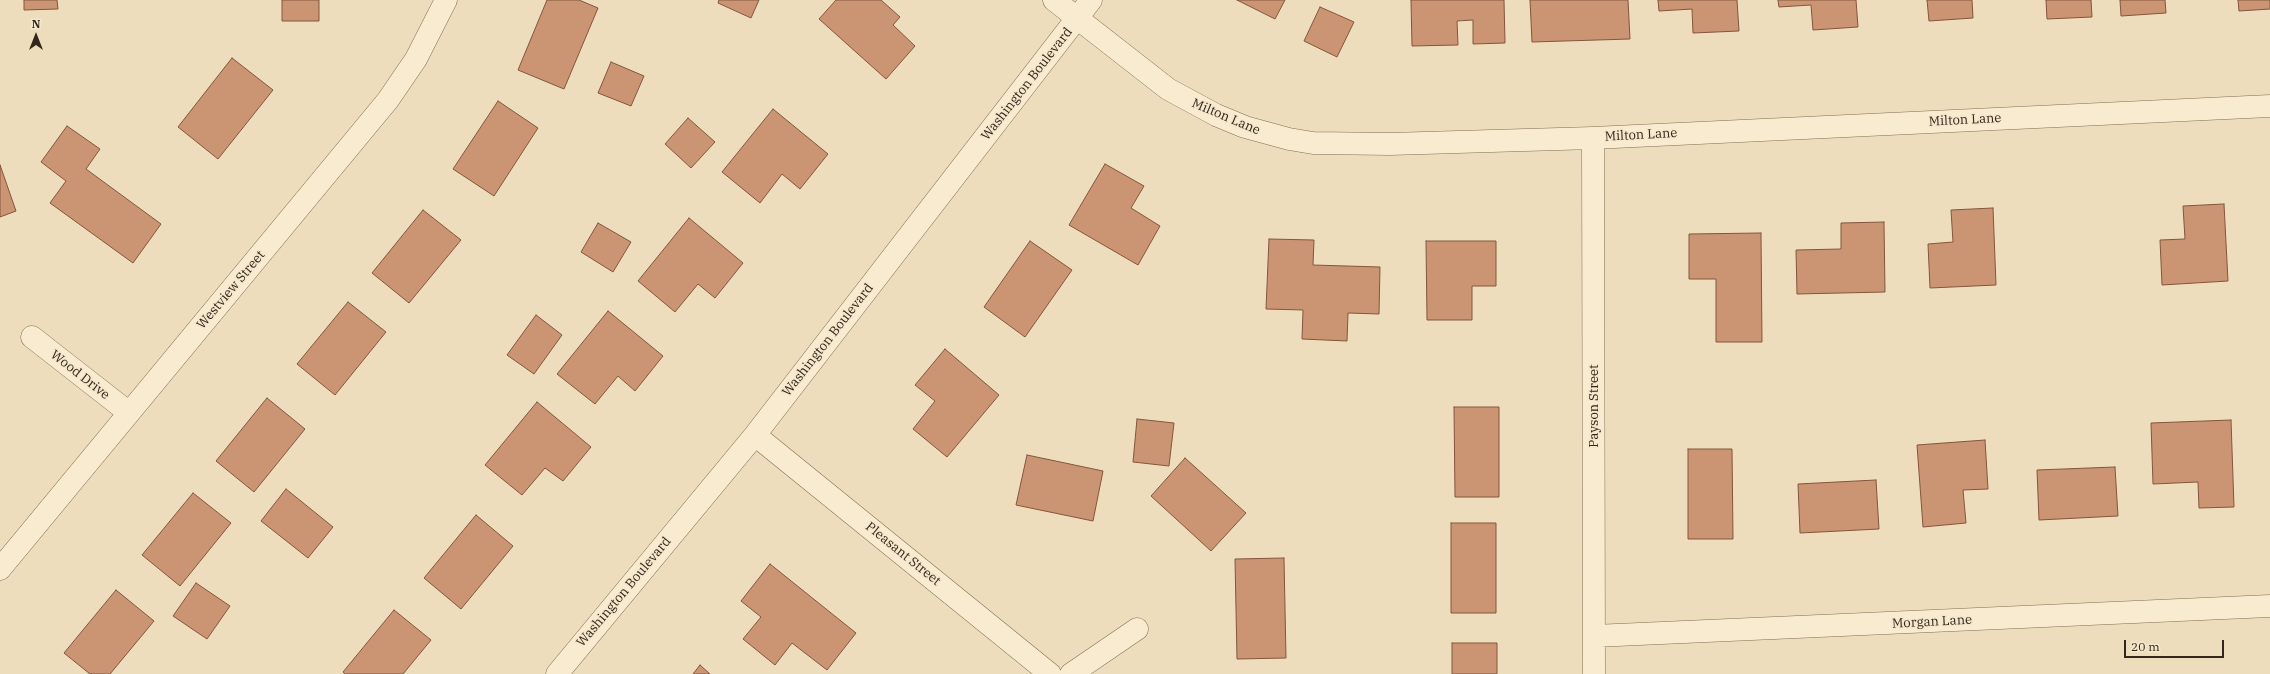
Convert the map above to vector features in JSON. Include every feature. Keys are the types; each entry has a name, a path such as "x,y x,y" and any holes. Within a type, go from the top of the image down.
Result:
{"street":[{"name":"Westview Street","path":"0,570 128,412 388,100 416,59 446,0"},
{"name":"Milton Lane","path":"1054,0 1168,89 1216,115 1245,127 1289,139 1313,143 1390,144 1592,138 2270,106"},
{"name":"Washington Boulevard","path":"557,674 755,435 1078,19 1091,0"},
{"name":"Payson Street","path":"1592,138 1594,674"},
{"name":"Wood Drive","path":"32,337 128,412"},
{"name":"Pleasant Street","path":"755,435 1050,674"},
{"name":"Morgan Lane","path":"1594,636 2270,606"},
{"path":"1070,674 1137,629"}],"building":[{"path":"24,0 57,0 58,9 24,10"},
{"path":"282,0 319,0 319,21 282,21"},
{"path":"547,0 579,0 598,8 564,89 518,70"},
{"path":"719,0 759,0 751,18 718,3"},
{"path":"836,0 881,0 900,17 893,25 915,46 886,79 819,19"},
{"path":"1237,0 1285,0 1275,19"},
{"path":"1411,0 1504,0 1505,43 1473,44 1473,20 1457,21 1458,45 1412,46"},
{"path":"1530,0 1628,0 1630,39 1532,42"},
{"path":"1658,0 1737,0 1739,31 1693,33 1692,9 1659,11"},
{"path":"1778,0 1856,0 1858,27 1813,30 1811,5 1779,7"},
{"path":"1927,0 1972,0 1973,18 1929,21"},
{"path":"2046,0 2091,0 2092,17 2047,19"},
{"path":"2120,0 2165,0 2166,13 2121,16"},
{"path":"2238,0 2270,0 2270,9 2239,11"},
{"path":"1320,7 1354,22 1337,57 1304,41"},
{"path":"232,58 273,90 218,159 178,127"},
{"path":"611,62 644,76 631,106 598,93"},
{"path":"498,101 538,128 494,196 453,169"},
{"path":"773,109 828,154 800,189 782,174 760,203 722,172"},
{"path":"688,118 715,142 691,168 665,144"},
{"path":"67,126 100,149 86,169 161,224 133,263 50,203 66,181 41,162"},
{"path":"1105,164 1144,186 1131,208 1160,226 1138,265 1069,225"},
{"path":"0,165 16,211 0,217"},
{"path":"2224,204 2228,281 2162,285 2160,240 2185,239 2183,206"},
{"path":"1993,208 1996,285 1930,288 1928,244 1953,242 1951,210"},
{"path":"423,210 461,240 409,303 372,273"},
{"path":"689,218 743,263 715,298 698,284 675,312 638,281"},
{"path":"1884,222 1885,292 1797,294 1796,250 1841,249 1841,223"},
{"path":"598,223 631,242 613,272 581,252"},
{"path":"1761,233 1762,342 1716,342 1716,279 1689,279 1689,234"},
{"path":"1269,239 1314,240 1313,265 1380,267 1379,314 1348,313 1347,341 1302,339 1303,310 1266,309"},
{"path":"1030,241 1072,270 1025,337 984,307"},
{"path":"1426,241 1496,241 1496,286 1472,286 1472,320 1427,320"},
{"path":"348,302 386,332 335,395 297,364"},
{"path":"608,311 663,356 635,391 618,376 595,404 557,374"},
{"path":"536,315 562,335 534,374 507,355"},
{"path":"945,349 999,395 947,457 913,429 935,401 915,385"},
{"path":"267,398 305,429 254,492 216,461"},
{"path":"537,402 591,447 563,481 545,468 522,495 485,465"},
{"path":"1454,407 1499,407 1499,497 1455,497"},
{"path":"1137,419 1174,423 1169,466 1133,462"},
{"path":"2231,420 2234,507 2199,508 2198,482 2153,484 2151,423"},
{"path":"1985,440 1988,489 1963,490 1966,523 1923,527 1917,445"},
{"path":"1688,449 1732,449 1733,539 1688,539"},
{"path":"1027,455 1103,471 1093,521 1016,505"},
{"path":"1185,458 1246,513 1211,551 1151,496"},
{"path":"2115,467 2118,516 2039,520 2037,470"},
{"path":"1876,480 1879,529 1800,533 1798,484"},
{"path":"286,489 333,527 308,558 261,521"},
{"path":"193,493 231,523 180,586 142,555"},
{"path":"476,515 513,546 461,609 424,578"},
{"path":"1451,523 1496,523 1496,613 1451,613"},
{"path":"1284,558 1286,658 1237,659 1235,559"},
{"path":"770,564 856,633 827,670 792,643 775,665 743,639 761,617 741,601"},
{"path":"196,583 230,606 207,639 173,616"},
{"path":"116,590 154,621 110,674 90,674 64,653"},
{"path":"394,610 431,640 403,674 345,674 343,672"},
{"path":"1452,643 1497,643 1497,674 1452,674"},
{"path":"700,665 710,674 693,674"}]}
